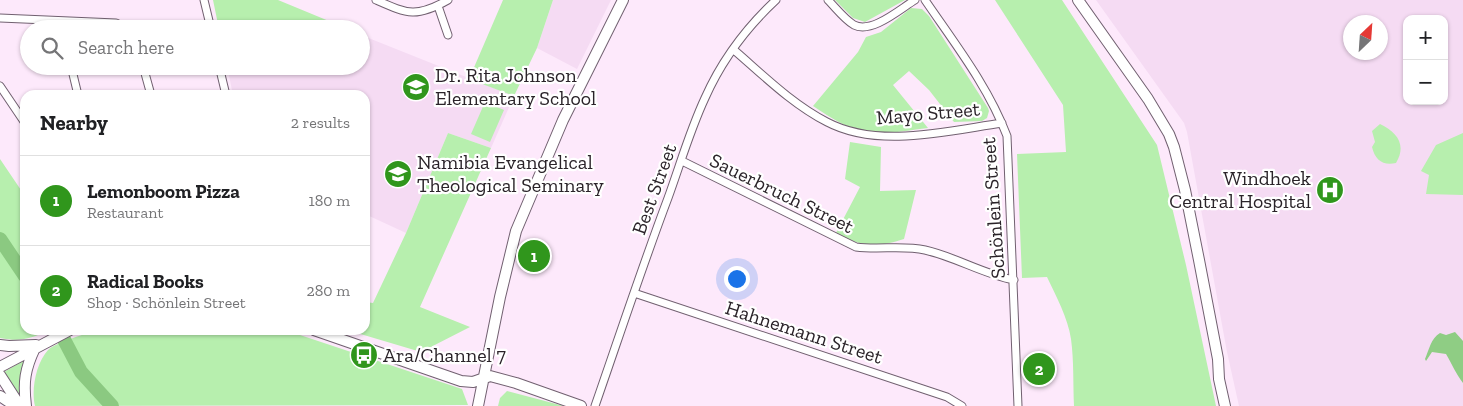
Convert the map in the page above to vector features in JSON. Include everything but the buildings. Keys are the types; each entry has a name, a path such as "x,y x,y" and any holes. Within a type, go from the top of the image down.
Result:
{"main road":[{"path":"478,406 500,297 516,231 563,120 623,0"},
{"path":"1073,0 1145,101 1168,147 1179,191 1213,359 1220,379"},
{"path":"1078,0 1148,99 1171,141 1180,168 1199,260 1218,358 1225,406"},
{"path":"0,368 60,335"},
{"path":"328,335 461,381 473,382 490,376 582,406"},
{"path":"0,345 38,347"},
{"path":"26,406 25,375 38,347"},
{"path":"0,375 20,406"},
{"path":"0,396 15,406"}],"street":[{"path":"204,0 209,20"},
{"path":"376,0 408,13 415,13 438,6 448,0"},
{"name":"Best Street","path":"595,406 705,98 719,71 734,50 751,27 776,0"},
{"path":"828,0 849,21 856,26 864,28 884,21 914,0"},
{"name":"Schönlein Street","path":"925,0 979,78 1007,136 1018,406"},
{"path":"438,6 448,35"},
{"path":"0,18 20,20"},
{"name":"Mayo Street","path":"734,50 810,112 827,122 854,132 886,136 942,132 1002,123"},
{"path":"73,75 77,90"},
{"path":"145,75 149,90"},
{"path":"221,75 225,90"},
{"path":"0,86 20,116"},
{"name":"Sauerbruch Street","path":"682,161 856,247 873,250 911,248 926,250 987,273 1014,280"},
{"name":"Hahnemann Street","path":"634,293 948,397 962,406"}],"shaded area":[{"path":"553,0 611,0 577,69 537,48"},
{"name":"Windhoek Central Hospital","path":"1096,0 1463,0 1463,406 1239,406 1227,352 1184,123"},
{"path":"370,39 514,96 491,148 448,133 406,233 370,216 370,90 232,90 229,75 370,75"}],"green space":[{"path":"213,0 278,0 326,20 217,20"},
{"path":"503,0 553,0 537,48 514,96 469,79"},
{"path":"835,0 905,0 865,22 853,18"},
{"path":"995,0 1062,0 1157,145 1186,265 1216,406 1074,406 1071,339 1061,307 1047,277 1022,278 1017,154 1066,152 1063,105"},
{"path":"911,8 922,9 929,16 988,108 987,118 982,121 954,122 929,90 909,71 893,85 928,128 887,133 865,132 841,123 813,106 858,52 866,37 881,32"},
{"path":"485,102 504,110 490,142 471,134"},
{"path":"1380,124 1391,131 1398,140 1401,150 1396,163 1383,163 1377,159 1373,152 1372,147 1375,142 1372,131"},
{"path":"448,133 491,148 420,307 470,327 421,352 364,335 370,335 370,303 373,303 406,233"},
{"path":"1463,133 1463,195 1426,194 1429,175 1421,171 1436,145"},
{"path":"850,142 881,147 880,191 916,190 904,239 886,244 869,245 853,241 836,233 860,187 845,179"},
{"path":"0,159 20,189 20,335 38,335 20,340 0,338"},
{"path":"1455,332 1463,341 1463,383 1446,354 1432,352 1426,361 1425,359 1432,341 1437,335"},
{"path":"300,335 462,389 468,405 35,406 36,377 44,355 52,347 80,336"},
{"path":"30,357 23,400 4,372"},
{"path":"507,391 564,406 498,406 500,398"}],"waterway":[{"path":"0,239 20,269"},
{"path":"62,335 81,372 112,406"}],"place":[{"name":"Dr. Rita Johnson Elementary School","path":"416,87"},
{"name":"Namibia Evangelical Theological Seminary","path":"398,174"},
{"name":"Windhoek Central Hospital","path":"1330,190"},
{"name":"Lemonboom Pizza","path":"534,256"},
{"name":"Ara/Channel 7","path":"364,355"},
{"name":"Radical Books","path":"1039,369"}]}
